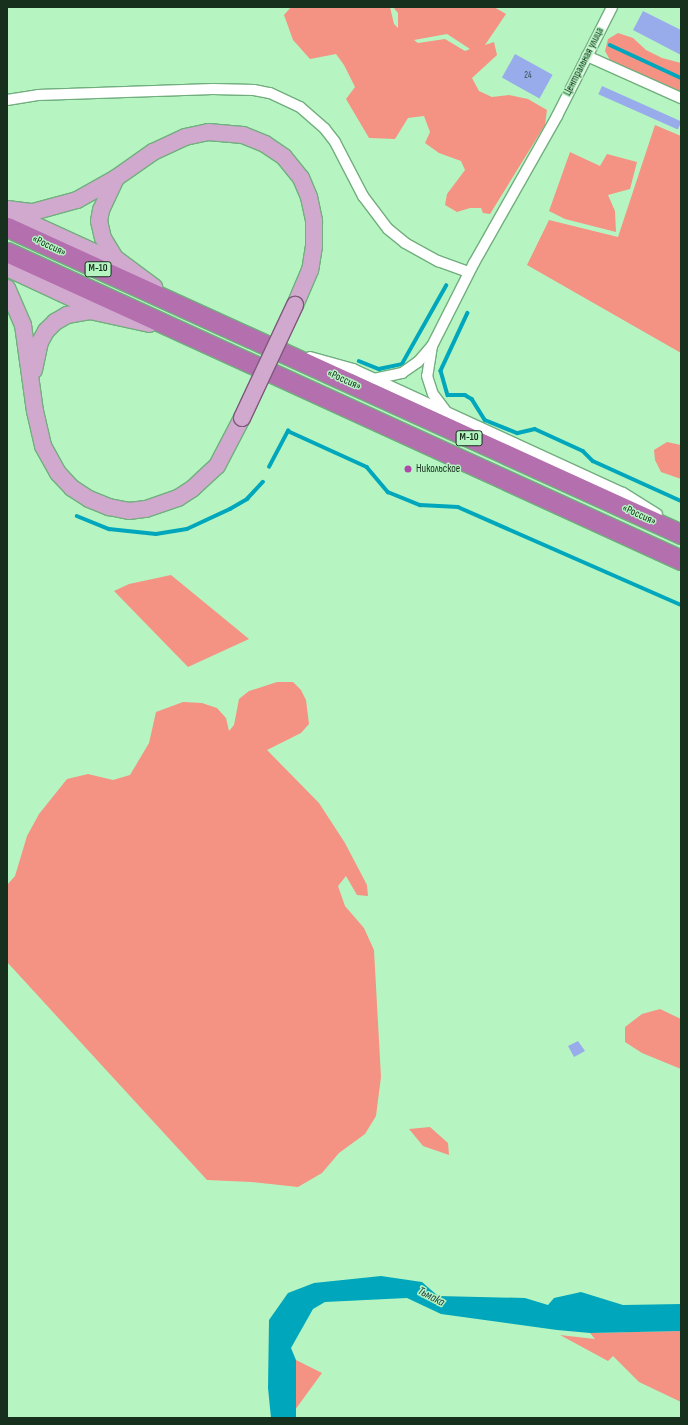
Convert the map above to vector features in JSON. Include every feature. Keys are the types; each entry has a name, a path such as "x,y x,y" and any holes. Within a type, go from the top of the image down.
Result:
{"highway":[{"name":"«Россия»","path":"7,227 681,534"},
{"name":"«Россия»","path":"7,252 681,560"}],"main road":[{"path":"7,211 33,212 77,200 116,178 164,146 196,134 232,132 254,139 275,150 292,165 301,178 309,197 314,221 312,258 295,305 242,418 217,466 192,489 157,506 129,510 99,504 80,494 65,480 52,464 37,425 32,380 22,325 7,288"},
{"path":"116,178 104,201 99,221 106,245 121,264"},
{"path":"7,211 121,264 190,311"},
{"path":"7,268 104,312 185,334"},
{"path":"32,380 40,342 55,322 80,312 104,312"}],"street":[{"name":"Центральная улица","path":"432,346 469,272 557,116 612,7"},
{"path":"587,56 681,98"},
{"path":"7,100 38,95 213,88 254,90 270,93 300,107 325,129 336,142 363,196 388,229 405,243 438,261 469,272"},
{"path":"7,201 33,212"},
{"path":"256,341 353,369 623,493 681,530"},
{"path":"374,379 402,373 418,362 432,346"},
{"path":"432,346 427,376 433,394 447,412"}],"shaded area":[{"path":"291,7 390,7 394,24 398,28 398,13 393,7 494,7 506,14 485,45 494,42 497,55 472,78 479,91 492,97 509,95 528,99 547,110 545,125 490,214 483,213 481,208 470,208 457,212 445,205 447,194 465,170 461,161 439,153 425,143 430,132 424,116 408,118 395,139 369,138 346,99 355,87 344,65 336,54 310,59 293,40 284,15","holes":["447,34 470,49 465,51 445,39 418,43 414,40"]},
{"path":"618,33 633,38 646,50 662,58 681,63 681,93 666,88 665,84 656,82 610,60 605,51 608,39"},
{"path":"655,125 681,136 681,353 527,265 549,220 618,237"},
{"path":"570,152 600,166 607,154 637,162 630,189 608,195 615,211 616,232 565,219 549,211"},
{"path":"667,442 681,445 681,479 661,472 655,460 654,450"},
{"path":"171,575 249,639 188,667 114,591 129,584"},
{"path":"277,682 293,682 301,690 306,700 309,724 301,733 267,750 319,803 345,843 367,885 368,896 357,895 346,876 338,886 345,906 364,928 374,950 381,1077 376,1116 365,1134 339,1153 322,1173 298,1187 251,1182 207,1180 7,962 7,885 15,876 27,836 39,814 67,779 88,774 113,780 130,775 149,743 156,712 183,702 202,703 217,708 226,718 229,731 234,725 239,699 249,691"},
{"path":"660,1009 681,1019 681,1069 642,1053 625,1042 625,1027 642,1014"},
{"path":"430,1127 448,1143 449,1155 423,1146 409,1129"},
{"path":"681,1331 681,1402 639,1382 613,1356 608,1361 560,1335 595,1339 590,1333"},
{"path":"296,1360 322,1373 295,1410"}],"water":[{"name":"Тьмака","path":"381,1276 422,1282 438,1296 525,1298 548,1305 554,1298 581,1292 623,1305 681,1304 681,1331 590,1333 557,1330 441,1314 407,1298 325,1302 313,1309 291,1348 296,1360 296,1418 271,1418 268,1388 269,1320 288,1293 314,1283"}],"building":[{"path":"643,11 681,30 681,55 633,30"},
{"path":"515,54 553,75 540,98 502,78"},
{"path":"602,86 681,121 678,130 598,94"},
{"path":"578,1041 585,1051 574,1057 568,1046"}],"waterway":[{"path":"610,45 681,78"},
{"path":"359,361 379,369 402,364 446,286"},
{"path":"468,313 441,371 448,395 465,395 472,399 485,420 518,433 535,429 583,451 593,461 681,501"},
{"path":"269,467 288,431 367,467 388,492 420,505 458,507 681,605"},
{"path":"77,516 109,529 156,534 187,529 230,509 247,499 263,482"}],"place":[{"name":"Никольское","path":"408,469"}]}
